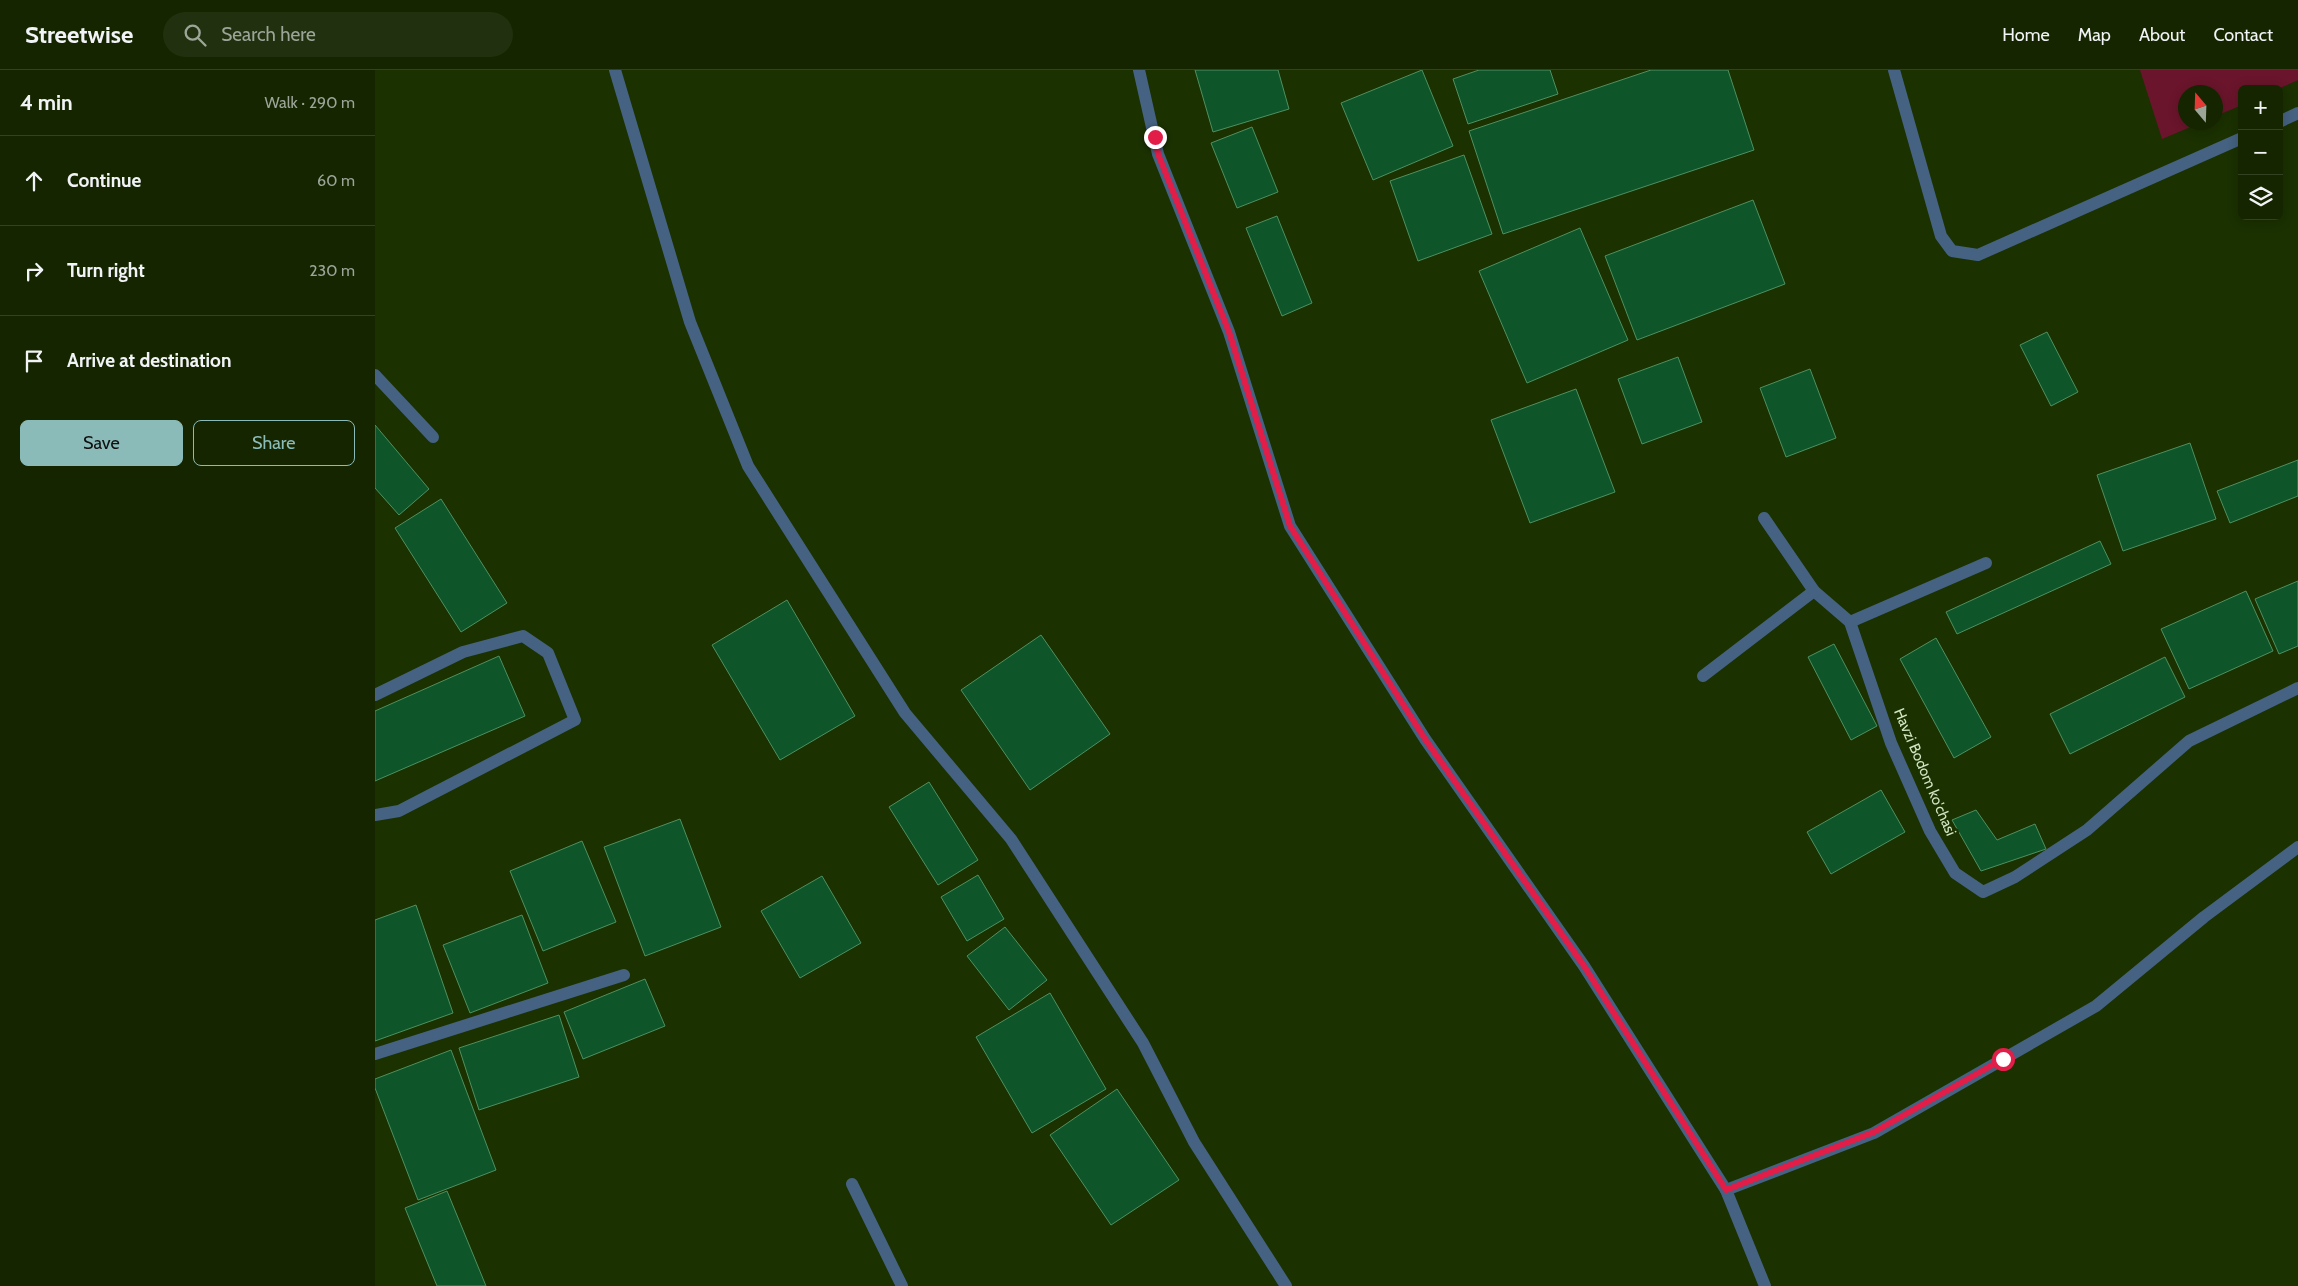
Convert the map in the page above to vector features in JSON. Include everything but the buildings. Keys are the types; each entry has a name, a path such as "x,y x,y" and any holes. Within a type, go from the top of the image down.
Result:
{"street":[{"path":"615,70 690,322 748,466 905,713 1011,839 1143,1043 1194,1142 1286,1286"},
{"path":"1139,70 1158,154 1229,332 1290,526 1425,739 1584,966 1726,1190 1765,1286"},
{"path":"1894,70 1941,236 1952,251 1978,255 2238,140"},
{"path":"2283,120 2298,113"},
{"path":"375,375 433,437"},
{"path":"1764,518 1814,591 1850,622 1986,563"},
{"path":"1703,676 1814,591"},
{"name":"Havzi Bodom ko'chasi","path":"1850,622 1891,743 1929,831 1955,873 1983,892 2015,877 2087,830 2189,741 2298,688"},
{"path":"375,695 463,652 523,636 548,653 575,720 399,811 375,815"},
{"path":"1726,1190 1874,1132 2096,1006 2204,917 2298,847"},
{"path":"375,1054 624,975"},
{"path":"852,1184 902,1286"}],"shaded area":[{"path":"2140,70 2298,70 2298,80 2283,87 2283,85 2238,85 2238,107 2223,113 2223,85 2178,85 2178,130 2183,130 2162,139"}],"route":[{"path":"1155,137 1158,154 1229,332 1290,526 1425,739 1584,966 1726,1190 1874,1132 2003,1059"}]}
